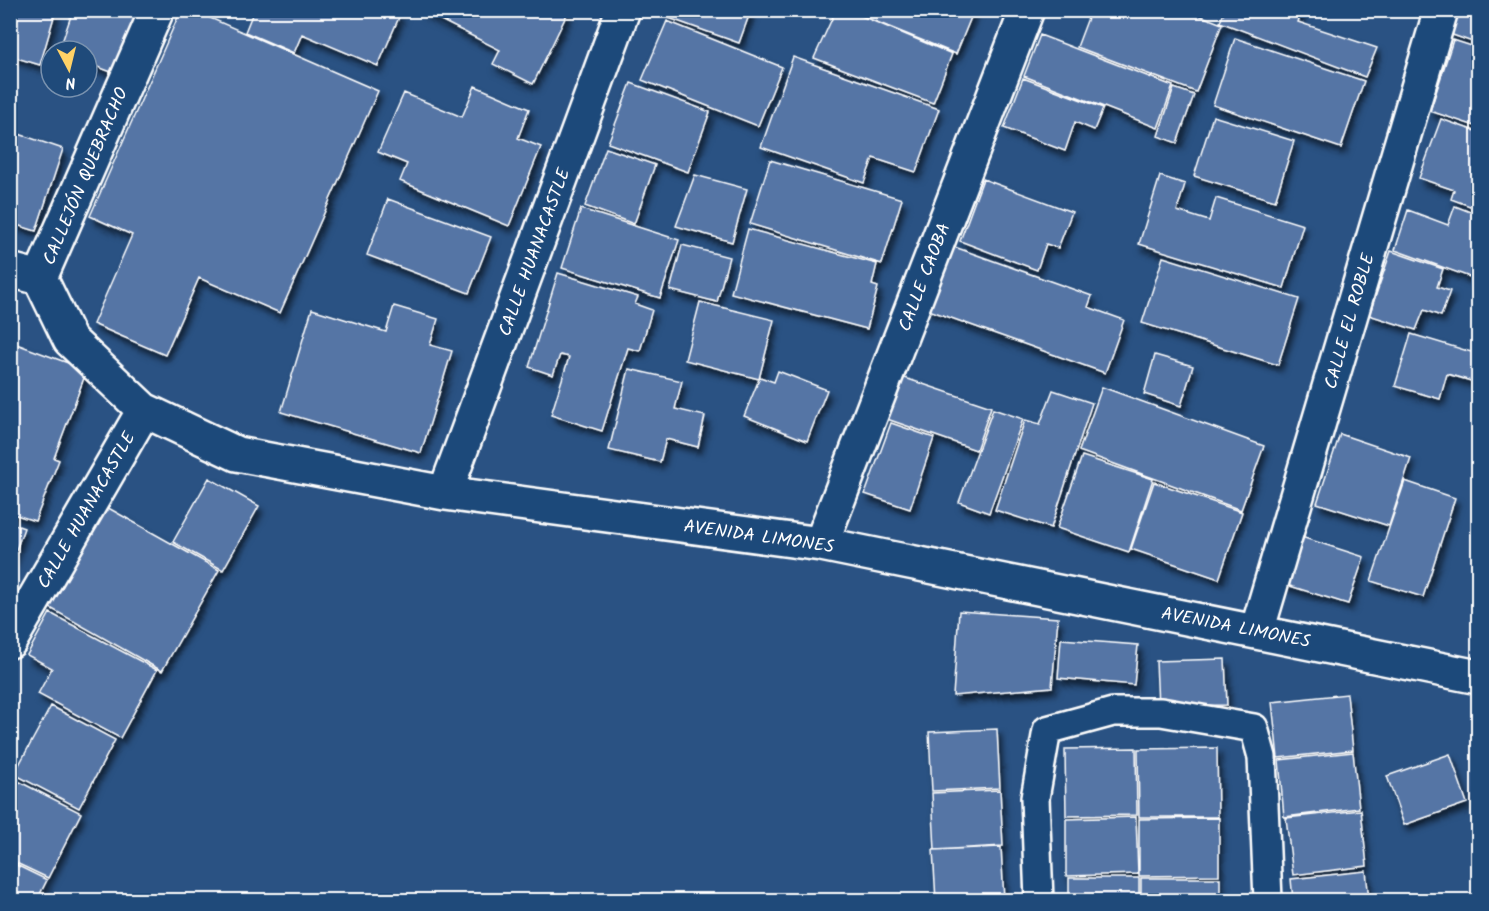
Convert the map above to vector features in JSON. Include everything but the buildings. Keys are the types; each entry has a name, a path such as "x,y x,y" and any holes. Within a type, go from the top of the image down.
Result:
{"street":[{"name":"CALLEJÓN QUEBRACHO","path":"70,340 25,274 157,10"},
{"name":"CALLE HUANACASTLE","path":"445,493 623,10"},
{"name":"CALLE CAOBA","path":"821,544 1027,10"},
{"name":"CALLE EL ROBLE","path":"1257,631 1441,10"},
{"name":"AVENIDA LIMONES","path":"70,340 144,410 237,454 445,493 821,544 1479,677"},
{"name":"CALLE HUANACASTLE","path":"10,641 144,410"}],"lane":[{"path":"1039,900 1035,798 1047,730 1113,712 1161,712 1254,728 1262,757 1269,900"}]}
